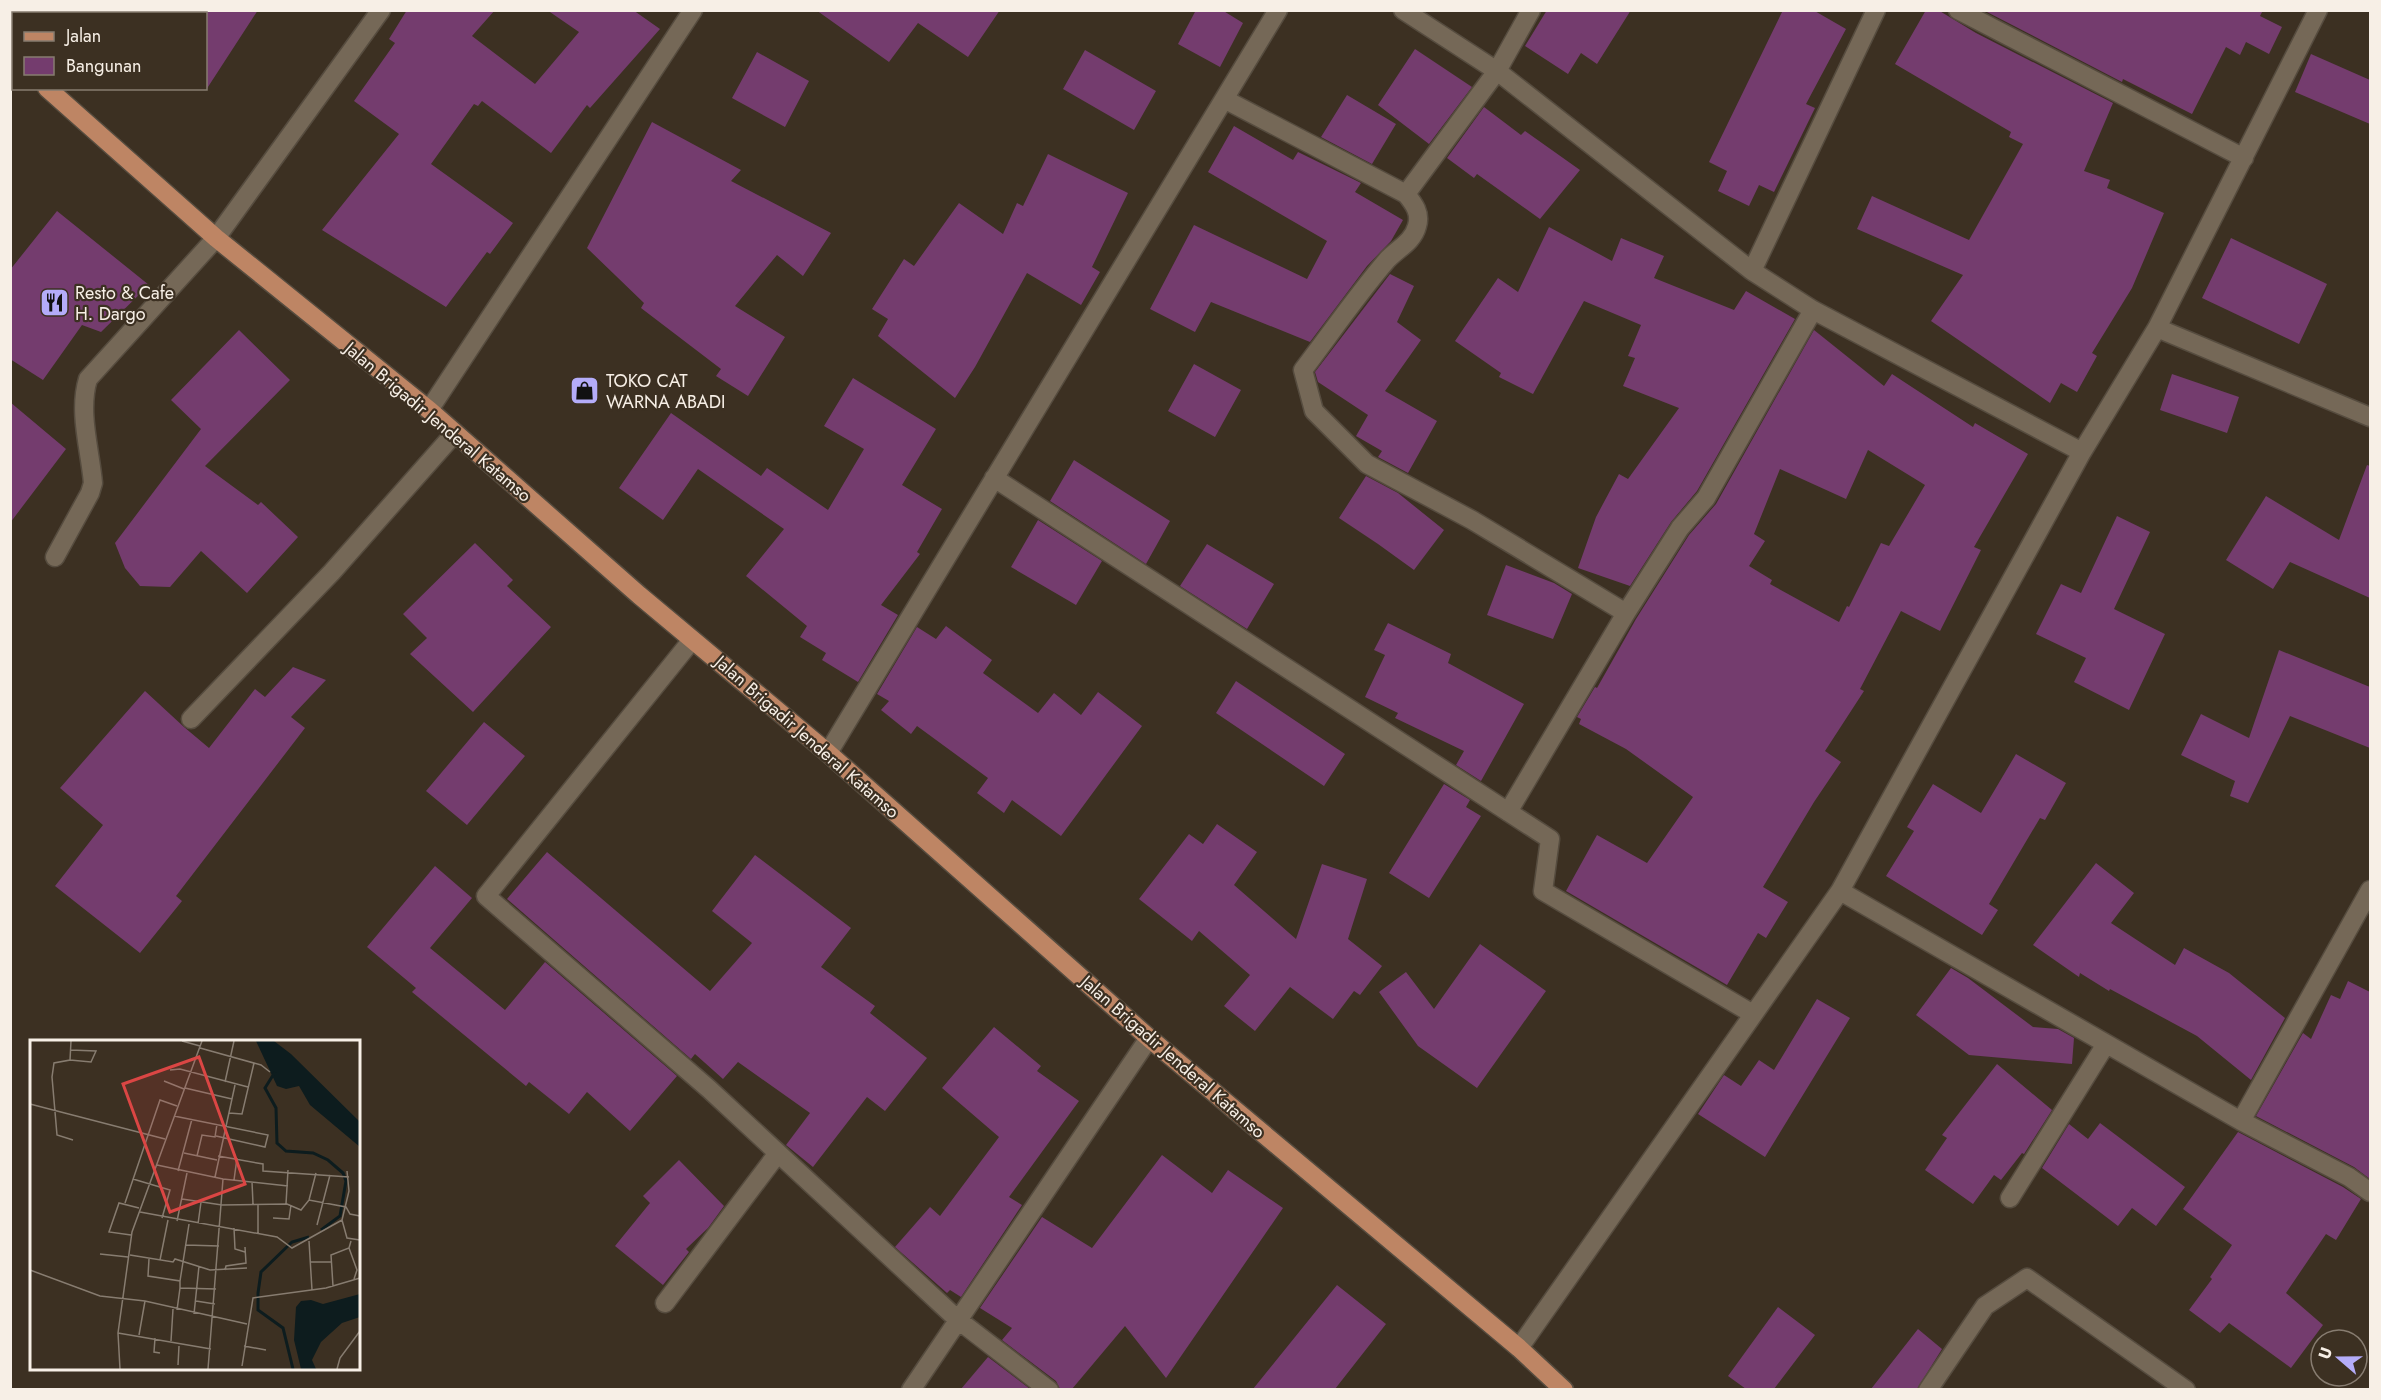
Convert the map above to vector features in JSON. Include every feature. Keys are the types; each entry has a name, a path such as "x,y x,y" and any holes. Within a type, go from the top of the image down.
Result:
{"main road":[{"name":"Jalan Brigadir Jenderal Katamso","path":"49,90 216,238 429,410 692,640 828,753 1149,1038 1519,1348 1564,1389"}],"street":[{"path":"55,557 90,493 93,483 84,407 84,393 88,379 216,238 381,10"},
{"path":"429,410 693,10"},
{"path":"828,753 1278,10"},
{"path":"1403,10 1497,71 1752,271 1813,310 2082,452"},
{"path":"1406,194 1497,71 1531,10"},
{"path":"1752,271 1876,10"},
{"path":"1958,10 2244,159"},
{"path":"1519,1348 1840,891 2082,452 2157,328 2318,10"},
{"path":"1224,99 1406,194 1415,204 1419,214 1413,235 1388,259 1303,370 1314,411 1367,464 1472,520 1626,613"},
{"path":"1508,812 1626,613 1680,528 1706,498 1813,310"},
{"path":"2157,328 2370,417"},
{"path":"191,719 332,572 454,434"},
{"path":"994,478 1550,839 1543,891 1753,1014"},
{"path":"692,640 486,897 709,1089 957,1319 1049,1389"},
{"path":"2241,1121 2370,890"},
{"path":"1840,891 2241,1121 2349,1177 2370,1192"},
{"path":"910,1389 1149,1038"},
{"path":"2010,1198 2106,1044"},
{"path":"665,1303 778,1153"},
{"path":"1928,1389 1985,1306 2027,1278 2186,1389"}],"building":[{"path":"206,10 258,10 207,88 207,12"},
{"path":"407,10 495,10 472,36 535,84 579,32 547,10 633,10 660,29 590,108 587,105 551,153 482,101 478,106 474,104 431,164 513,223 490,254 487,252 446,307 322,230 399,134 354,101 395,43 389,39"},
{"path":"816,10 1000,10 968,57 918,23 889,62"},
{"path":"1196,10 1222,10 1243,23 1220,67 1178,44"},
{"path":"1547,10 1631,10 1597,64 1581,53 1568,74 1525,46"},
{"path":"1783,10 1813,10 1846,29 1806,104 1815,108 1774,192 1759,185 1749,206 1718,191 1727,171 1709,162"},
{"path":"1926,10 1938,10 1976,33 2113,103 2084,171 2110,180 2107,188 2164,213 2132,288 2092,353 2097,356 2077,392 2061,383 2050,403 1931,321 1963,275 1857,229 1872,196 1969,240 2023,144 2009,137 2011,132 1895,64"},
{"path":"1988,10 2263,10 2260,16 2282,27 2269,54 2246,42 2240,55 2226,47 2192,114 2123,79 2122,82 1987,12"},
{"path":"1415,49 1472,87 1429,144 1378,105"},
{"path":"1085,50 1156,91 1134,130 1063,89"},
{"path":"757,52 809,81 785,127 732,98"},
{"path":"2311,54 2370,80 2370,124 2295,92"},
{"path":"1347,95 1396,124 1372,164 1321,137"},
{"path":"1484,107 1521,135 1525,131 1580,170 1540,219 1477,174 1474,178 1447,158"},
{"path":"652,122 741,170 731,181 831,233 803,276 777,255 735,306 785,337 748,396 716,376 721,369 641,308 644,303 587,248"},
{"path":"1234,126 1293,160 1298,152 1361,183 1355,192 1403,220 1391,241 1367,266 1310,342 1211,302 1195,332 1150,309 1194,225 1307,279 1327,241 1208,172"},
{"path":"1048,154 1128,193 1092,267 1100,272 1081,305 1027,273 975,367 955,398 878,336 888,319 872,309 904,259 914,266 959,203 1003,234 1017,203 1023,206"},
{"path":"57,211 149,285 101,332 82,325 43,380 10,359 10,270"},
{"path":"1549,227 1612,261 1621,238 1664,256 1654,278 1734,310 1746,291 1795,319 1697,491 1671,522 1630,586 1578,568 1596,517 1619,474 1628,479 1679,408 1623,386 1635,358 1628,356 1641,325 1584,301 1533,394 1499,377 1501,373 1455,341 1498,278 1518,292"},
{"path":"2231,238 2327,284 2299,344 2202,298"},
{"path":"1390,274 1414,286 1397,322 1421,340 1385,391 1437,421 1408,473 1378,457 1382,451 1356,436 1368,415 1318,382 1315,372"},
{"path":"239,330 290,380 205,466 258,505 261,502 298,537 247,593 201,551 170,587 140,586 125,568 115,543 201,429 171,400"},
{"path":"1814,330 1884,386 1892,374 1973,427 1975,423 2028,454 1974,547 1981,550 1940,631 1901,611 1860,689 1864,691 1825,751 1841,762 1763,887 1788,902 1766,938 1758,933 1727,985 1566,891 1597,835 1647,863 1693,797 1626,749 1579,724 1581,719 1577,717 1595,687 1597,688 1636,619 1689,535 1716,504","holes":["1868,450 1925,485 1889,546 1881,543 1839,622 1770,584 1772,580 1749,566 1765,541 1754,534 1780,469 1846,499"]},
{"path":"1194,364 1241,390 1215,437 1168,411"},
{"path":"2172,374 2239,397 2227,433 2160,410"},
{"path":"853,378 936,429 902,485 942,509 917,552 920,554 881,605 898,615 858,682 822,660 826,653 800,637 807,626 746,576 784,529 698,469 663,520 619,488 671,413 761,476 767,468 828,510 864,449 824,426"},
{"path":"10,402 66,449 10,523"},
{"path":"1074,460 1170,521 1146,564 1050,501"},
{"path":"2367,465 2370,466 2370,598 2290,562 2273,589 2226,560 2266,496 2339,540"},
{"path":"1366,476 1398,493 1444,530 1414,570 1339,518"},
{"path":"2117,516 2150,532 2114,609 2165,634 2129,710 2074,682 2086,658 2036,634 2061,584 2081,593"},
{"path":"1038,520 1102,561 1076,605 1011,567"},
{"path":"475,543 513,580 507,586 551,627 473,712 410,654 427,638 403,614"},
{"path":"1207,544 1274,584 1247,629 1180,586"},
{"path":"1506,565 1554,583 1572,594 1553,639 1487,615"},
{"path":"1388,623 1451,654 1448,663 1524,704 1481,781 1456,765 1464,751 1395,718 1398,713 1365,697 1385,655 1374,650"},
{"path":"946,626 992,660 983,673 1038,713 1054,693 1081,715 1098,692 1142,726 1061,836 1012,800 1004,813 977,793 988,778 917,726 911,734 881,710 889,701 877,694 917,627 936,639"},
{"path":"2279,650 2370,687 2370,748 2290,716 2248,803 2230,796 2235,781 2181,755 2201,714 2249,738"},
{"path":"293,667 326,680 291,717 305,728 176,896 182,901 140,953 55,886 103,825 60,788 145,691 209,748 255,689 265,697"},
{"path":"1236,681 1345,754 1324,786 1216,713"},
{"path":"484,722 525,756 467,825 426,791"},
{"path":"2016,754 2066,783 2045,820 2040,818 1989,904 1998,910 1982,935 1886,876 1914,831 1907,827 1933,784 1981,813"},
{"path":"1444,784 1470,800 1466,807 1481,816 1429,898 1389,873"},
{"path":"1217,824 1257,852 1234,885 1296,939 1322,864 1367,879 1348,939 1382,966 1360,995 1354,991 1333,1019 1290,987 1255,1031 1224,1006 1250,975 1199,931 1192,941 1139,899 1189,834 1203,844"},
{"path":"547,852 710,991 752,943 712,911 755,855 851,928 821,967 875,1006 870,1013 927,1058 885,1111 867,1097 813,1167 786,1145 810,1113 738,1062 723,1079 695,1054 691,1059 507,899"},
{"path":"2096,863 2134,893 2111,923 2175,965 2184,948 2229,973 2285,1018 2251,1080 2197,1036 2110,989 2109,991 2080,973 2079,977 2033,945"},
{"path":"435,866 472,898 430,948 505,1010 545,962 677,1076 630,1131 587,1092 569,1114 529,1082 526,1086 412,992 416,988 367,947"},
{"path":"1480,944 1546,991 1477,1088 1418,1046 1379,992 1406,972 1434,1009"},
{"path":"1951,968 1968,978 2033,1027 2058,1029 2074,1038 2072,1064 1969,1055 1916,1015"},
{"path":"2348,981 2370,992 2370,1179 2354,1167 2256,1116 2303,1033 2311,1039 2331,995 2340,999"},
{"path":"1817,999 1850,1018 1765,1157 1698,1114 1724,1075 1741,1086 1759,1060 1774,1070"},
{"path":"994,1027 1041,1066 1037,1071 1079,1101 1009,1197 1022,1205 961,1297 950,1290 947,1293 895,1247 930,1207 940,1216 999,1137 942,1088"},
{"path":"1997,1064 2052,1110 2024,1154 2022,1153 2001,1180 1994,1175 1973,1204 1925,1170 1947,1138 1942,1135"},
{"path":"2100,1123 2185,1187 2156,1226 2132,1208 2118,1226 2042,1168 2069,1124 2088,1139"},
{"path":"2238,1132 2343,1187 2361,1199 2336,1240 2326,1234 2286,1293 2323,1325 2321,1328 2309,1328 2309,1344 2291,1368 2229,1323 2220,1333 2189,1310 2212,1279 2210,1277 2232,1245 2183,1209"},
{"path":"1162,1155 1212,1193 1228,1170 1283,1208 1166,1378 1125,1326 1072,1389 1060,1389 1056,1381 1002,1340 1012,1328 980,1308 1042,1217 1092,1248"},
{"path":"679,1160 724,1206 708,1228 686,1249 689,1252 663,1285 615,1246 650,1203 643,1196"},
{"path":"1337,1285 1386,1324 1335,1389 1253,1389"},
{"path":"1778,1307 1815,1335 1774,1389 1746,1389 1728,1376"},
{"path":"1918,1329 1942,1349 1917,1389 1871,1389"},
{"path":"988,1357 1030,1389 961,1389"}],"place":[{"name":"Resto & Cafe H. Dargo","path":"54,303"},
{"name":"TOKO CAT WARNA ABADI","path":"585,391"}]}
